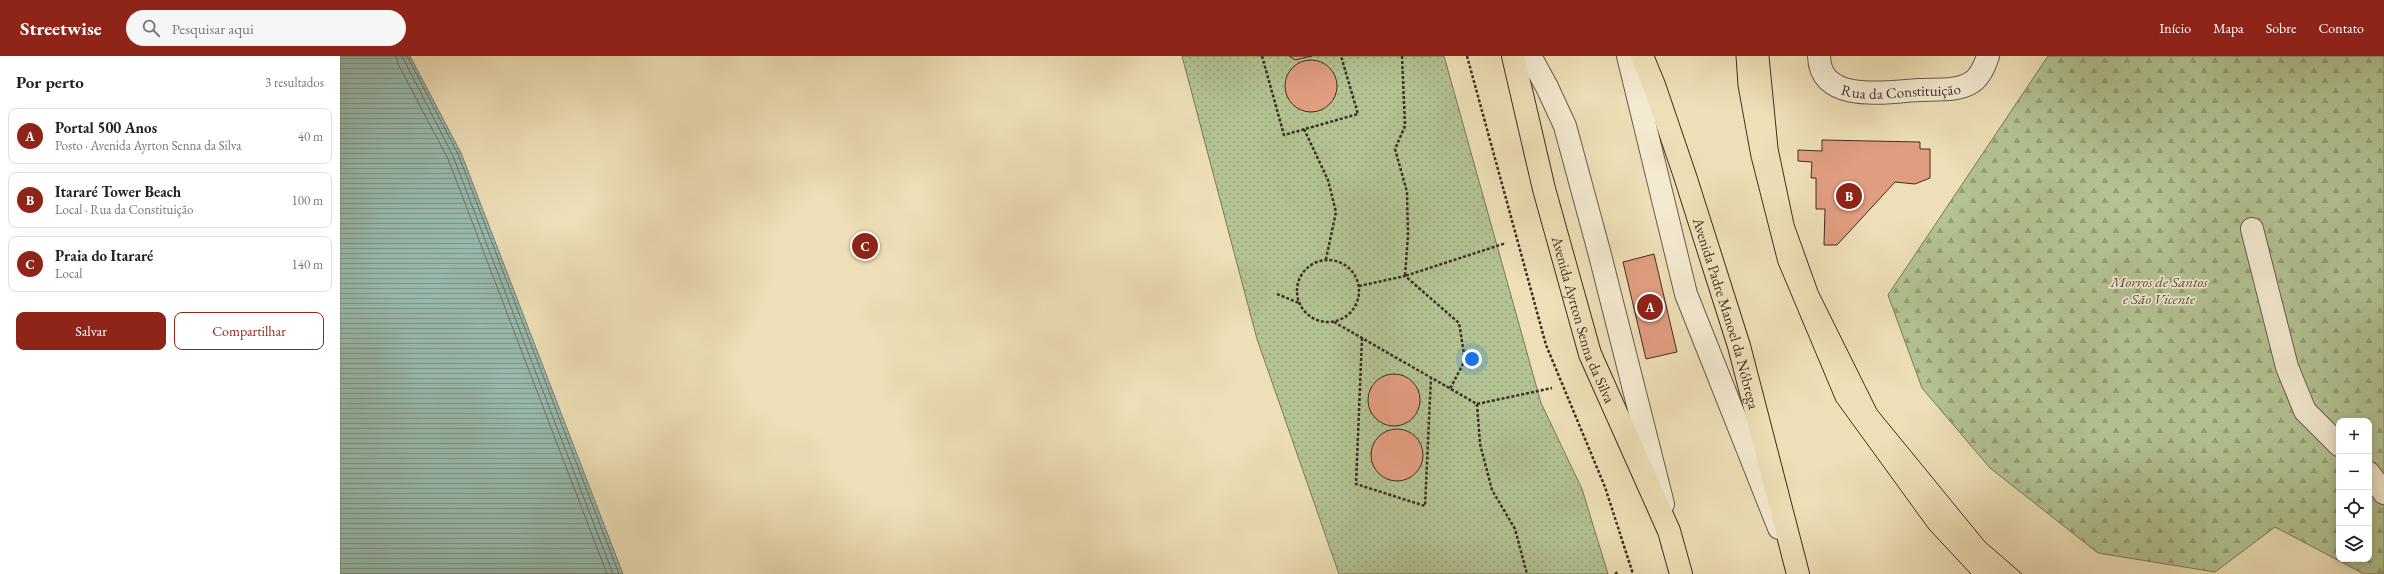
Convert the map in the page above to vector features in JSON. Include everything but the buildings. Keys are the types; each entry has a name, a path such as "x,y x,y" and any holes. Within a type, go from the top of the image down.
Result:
{"main road":[{"name":"Avenida Ayrton Senna da Silva","path":"1513,56 1544,189 1590,354 1669,531 1681,574"},
{"name":"Avenida Padre Manoel da Nóbrega","path":"1642,56 1654,85 1683,169 1739,346 1797,574"}],"street":[{"path":"1530,56 1547,87 1565,126 1610,294 1669,531"},
{"path":"1628,56 1686,294 1797,574"},
{"name":"Rua da Constituição","path":"1819,56 1819,67 1834,85 1856,93 1956,88 1972,82 1980,74 1988,56"},
{"path":"2252,229 2287,367 2305,411 2336,442"},
{"path":"2372,477 2384,493"}],"path":[{"path":"1262,56 1284,135 1358,114 1341,56"},
{"path":"1402,56 1405,126 1395,149 1407,192 1408,235 1405,276"},
{"path":"1467,56 1546,345 1605,487 1634,574"},
{"path":"1304,129 1328,180 1336,212 1326,259"},
{"path":"1359,286 1405,276 1506,243"},
{"path":"1299,304 1297,284 1301,275 1316,262 1326,259 1335,260 1345,264 1353,271 1359,286 1358,302 1353,311 1334,322"},
{"path":"1405,276 1459,323 1465,360 1450,389"},
{"path":"1278,294 1299,304 1305,312 1313,318 1324,322 1334,322 1477,404 1552,388"},
{"path":"1362,338 1356,484 1425,506 1431,377"},
{"path":"1477,404 1480,444 1492,490 1515,529 1527,574"},
{"path":"1615,574 1619,571"}],"green space":[{"path":"1182,56 1444,56 1541,403 1582,489 1608,574 1339,574 1257,339"},
{"name":"Morros de Santos e São Vicente","path":"2048,56 2384,56 2384,574 2364,574 2341,562 2372,562 2372,418 2336,418 2336,559 2275,527 2215,572 2098,553 1990,468 1922,388 1888,295"}],"water":[{"path":"340,56 410,56 461,153 623,574 340,574"}],"tram line":[{"path":"1736,56 1738,86 1751,157 1778,263 1836,401 1929,529 1971,574"},
{"path":"1769,56 1778,148 1794,224 1818,291 1877,410 1985,542 2022,574"}],"place":[{"name":"Itararé Tower Beach","path":"1849,196"},
{"name":"Praia do Itararé","path":"865,246"},
{"name":"Portal 500 Anos","path":"1650,307"}]}
